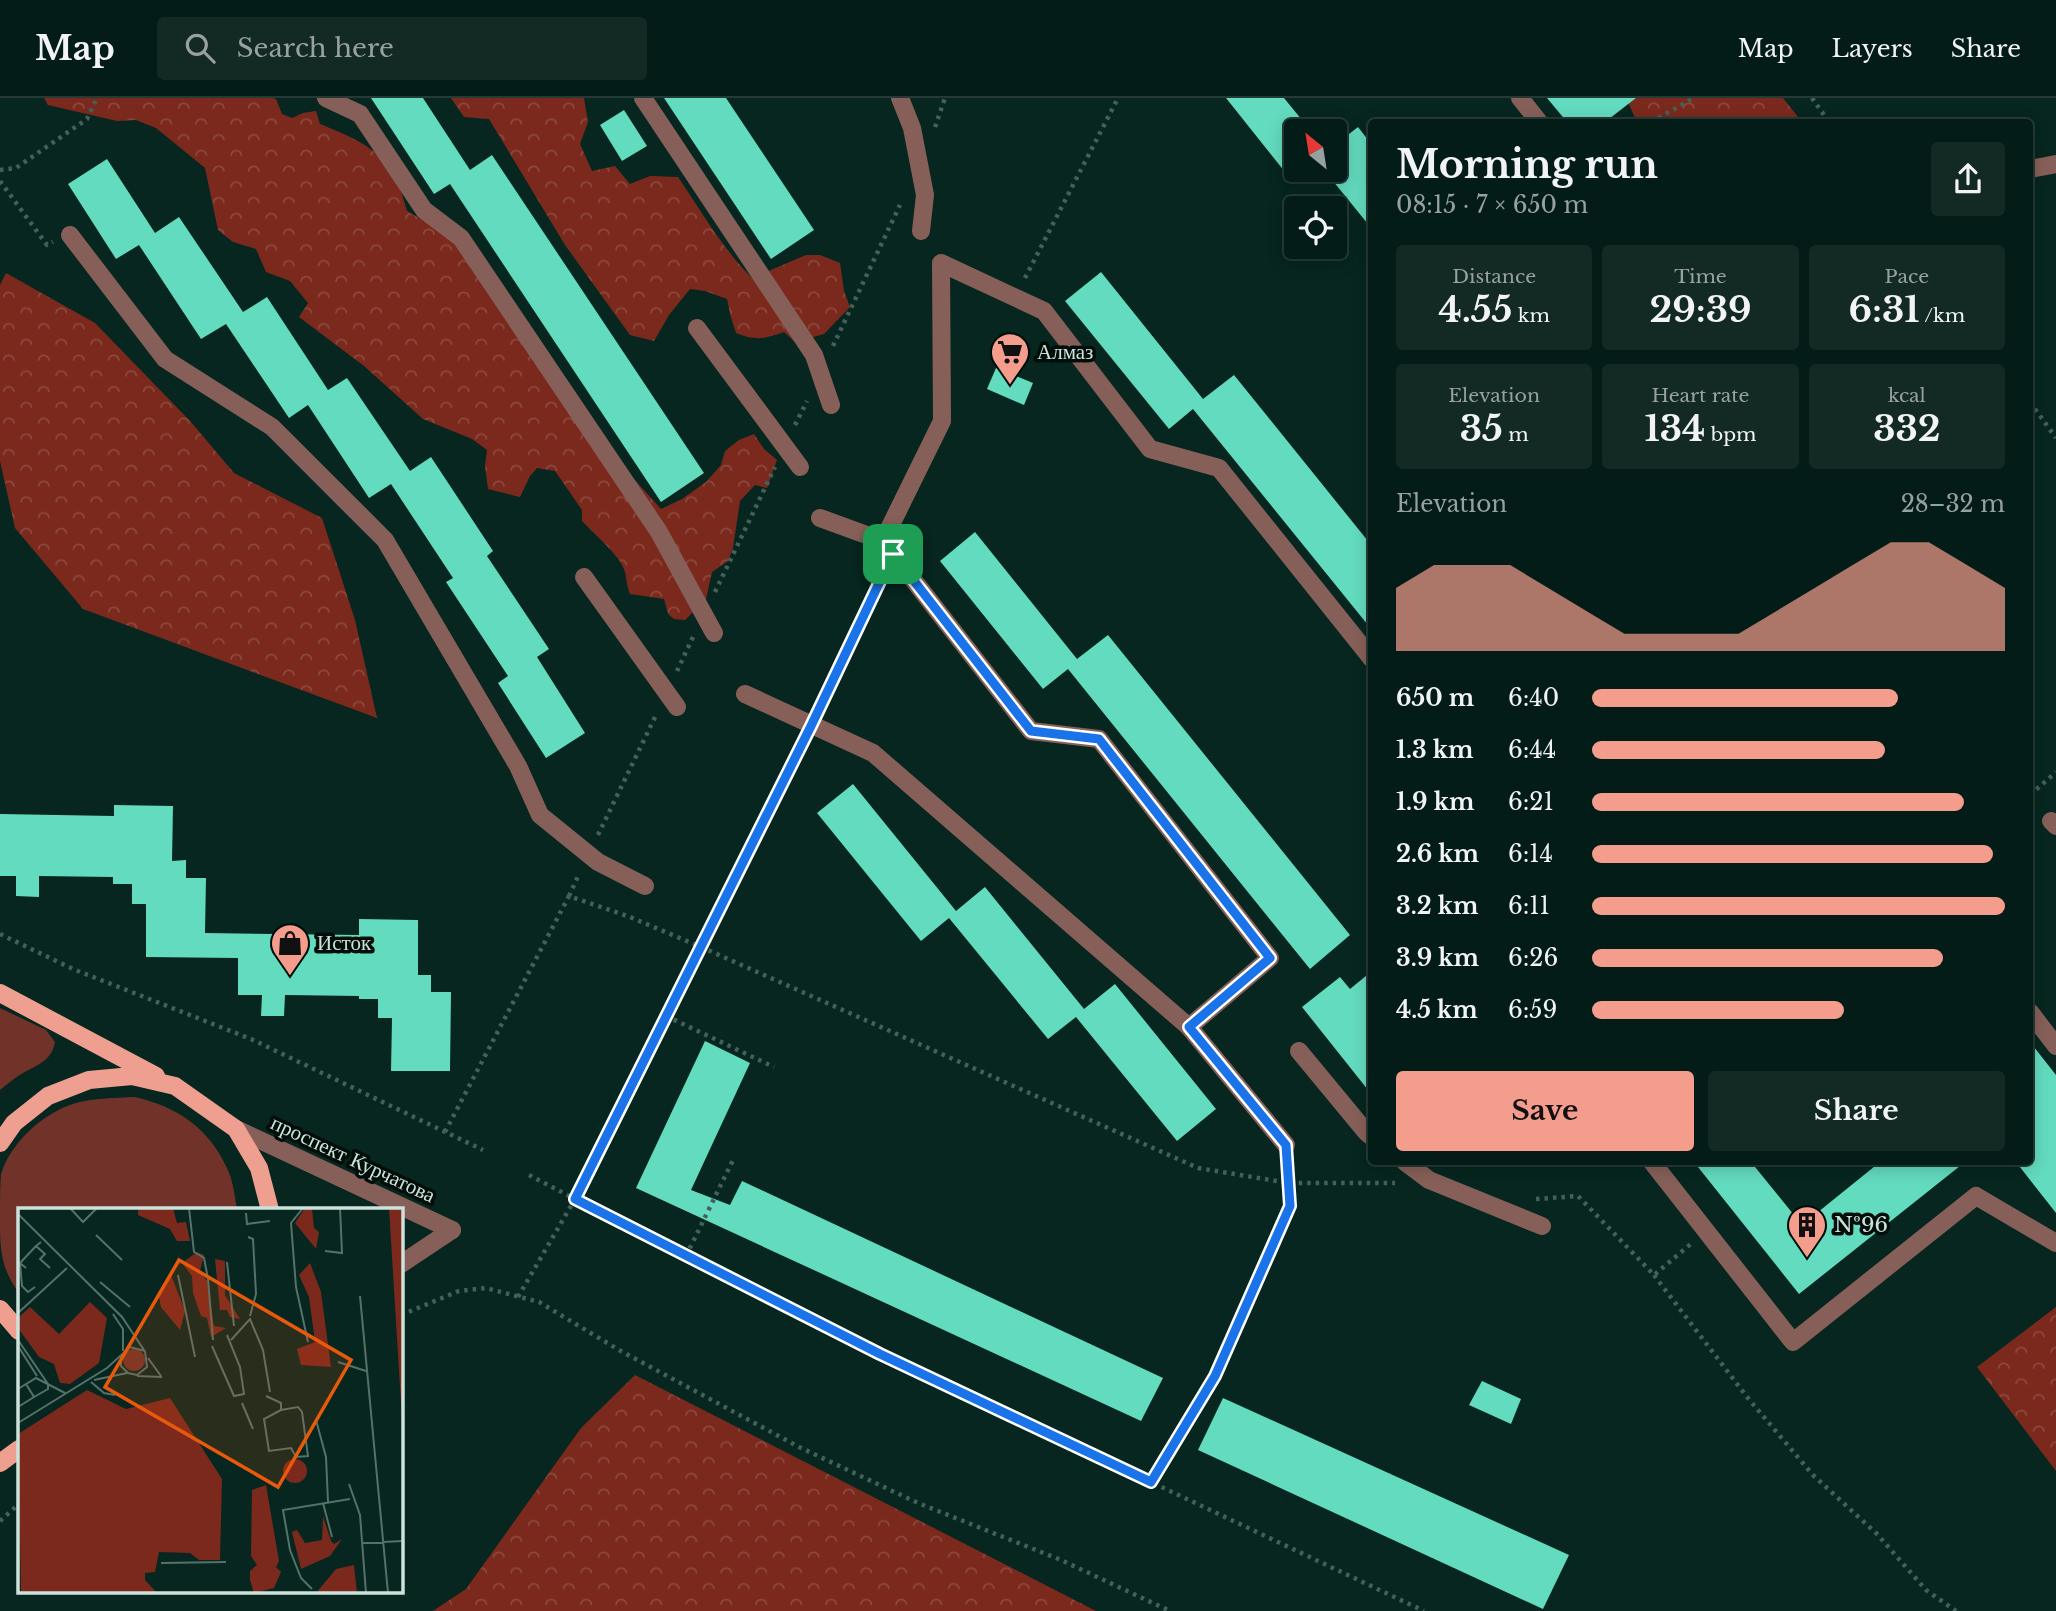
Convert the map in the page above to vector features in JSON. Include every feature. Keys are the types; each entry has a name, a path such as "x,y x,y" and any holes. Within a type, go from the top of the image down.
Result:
{"main road":[{"path":"0,993 175,1086 236,1129 259,1168 269,1208"},
{"path":"0,1143 14,1123 48,1096 89,1080 132,1076 175,1086"},
{"path":"0,1309 18,1330"},
{"path":"0,1463 18,1450"}],"street":[{"path":"326,98 360,114 424,210 461,237 659,533 714,634"},
{"path":"643,98 814,355 831,405"},
{"path":"900,98 912,128 925,195 920,231"},
{"path":"1520,98 1537,119"},
{"path":"2033,168 2056,164"},
{"path":"70,235 165,359 272,427 385,540 517,765 540,815 597,862 645,886"},
{"path":"888,547 942,421 941,263 1044,311 1150,449 1219,468 1368,654"},
{"path":"697,328 800,467"},
{"path":"820,518 888,547 1031,731 1099,739 1270,958 1189,1027"},
{"path":"584,577 672,699"},
{"path":"745,694 873,753 1189,1027 1286,1145"},
{"path":"2033,1016 2056,1046"},
{"path":"1299,1051 1368,1130"},
{"name":"проспект Курчатова","path":"236,1129 452,1230 402,1263"},
{"path":"1409,1165 1429,1180 1542,1226"},
{"path":"1654,1165 1793,1342 1976,1196 2056,1243"}],"path":[{"path":"0,170 16,168 87,119 97,98"},
{"path":"934,132 945,98"},
{"path":"1014,298 1118,98"},
{"path":"1656,119 1694,98"},
{"path":"1811,98 1827,119"},
{"path":"0,181 47,245 70,235"},
{"path":"445,1132 672,699 704,614 902,202"},
{"path":"2033,406 2056,438"},
{"path":"518,1297 575,1199 811,726 888,547"},
{"path":"2033,793 2056,772"},
{"path":"569,896 701,947 1198,1168 1289,1183 1404,1183"},
{"path":"0,934 74,969 251,1039 483,1150"},
{"path":"666,1016 774,1067"},
{"path":"1151,1482 1215,1376 1290,1206 1286,1145"},
{"path":"685,1256 733,1160"},
{"path":"528,1175 880,1354 1424,1611"},
{"path":"1535,1199 1578,1196 1654,1275 1746,1396 1813,1475 1877,1534 1926,1590 1956,1611"},
{"path":"1654,1275 1706,1231"},
{"path":"402,1315 459,1291 486,1288 539,1302 631,1356 799,1447 918,1503 1061,1560 1170,1611"},
{"path":"0,1521 18,1505"}],"shaded area":[{"path":"0,1008 46,1030 55,1042 46,1059 0,1090"},
{"path":"135,1097 150,1101 178,1113 201,1130 211,1141 229,1173 237,1208 18,1208 18,1292 8,1275 0,1238 1,1174 6,1162 30,1130 52,1113 76,1103"}],"green space":[{"path":"44,98 272,98 276,99 282,114 292,118 316,111 320,124 353,138 377,154 387,165 395,177 407,211 431,225 458,247 471,269 491,292 535,364 569,386 624,468 661,509 682,499 706,482 721,465 725,451 739,440 754,434 764,449 777,460 767,488 755,485 740,501 733,548 728,561 712,572 706,599 685,620 674,619 668,614 664,599 630,594 620,562 582,521 582,510 555,471 537,468 520,497 488,489 485,466 487,450 472,439 423,419 364,366 299,317 308,303 290,281 266,272 256,249 233,242 218,230 205,168 156,128 136,120 117,121 48,105"},
{"path":"451,98 584,98 588,122 580,144 592,171 615,166 630,184 650,176 678,177 722,242 752,278 806,255 820,255 840,263 844,291 850,307 824,334 795,342 784,332 755,338 736,333 727,299 690,289 669,315 654,341 630,335 565,245 489,119 464,117"},
{"path":"1626,98 1783,98 1800,119 1636,119"},
{"path":"6,273 95,323 191,422 234,473 322,518 355,620 377,718 83,609 15,528 0,461 0,285"},
{"path":"2056,1307 2056,1471 1977,1367"},
{"path":"635,1375 1096,1611 433,1611 466,1589 581,1428"}],"building":[{"path":"371,98 423,98 470,170 492,155 704,473 661,502 450,184 434,194"},
{"path":"664,98 726,98 814,230 771,259"},
{"path":"1226,98 1284,98 1301,119 1284,119 1284,171"},
{"path":"1547,98 1636,98 1609,119 1564,119"},
{"path":"624,110 647,146 622,161 600,125"},
{"path":"1358,127 1368,140 1368,224 1334,182 1348,182 1348,135"},
{"path":"107,159 155,233 179,217 243,312 267,297 328,390 347,378 410,471 431,457 493,551 487,556 549,649 537,657 585,733 546,758 498,683 508,676 446,582 453,578 391,484 369,498 308,405 289,418 226,324 201,339 139,245 116,259 68,184"},
{"path":"1101,272 1203,399 1234,375 1368,541 1368,625 1193,409 1169,429 1065,301"},
{"name":"Алмаз","path":"996,368 1033,383 1024,405 987,389"},
{"path":"975,532 1077,659 1108,635 1350,935 1310,969 1068,669 1043,689 940,561"},
{"path":"853,784 956,911 985,887 1084,1009 1115,984 1216,1109 1177,1141 1076,1017 1048,1039 949,918 921,941 817,813"},
{"path":"114,805 173,806 172,861 186,860 186,878 206,878 205,933 359,935 359,919 418,920 418,975 431,975 431,992 451,992 450,1071 391,1071 392,1018 378,1018 378,999 359,999 359,996 285,995 284,1016 261,1016 262,995 238,995 238,958 146,957 146,904 132,904 132,884 113,884 113,877 39,876 39,897 16,896 16,876 0,876 0,814 114,816"},
{"path":"1368,974 1368,1090 1302,1007 1340,977 1350,989"},
{"path":"705,1041 750,1063 691,1190 730,1205 742,1181 1163,1378 1141,1421 636,1188"},
{"path":"2033,1046 2056,1075 2056,1213 2018,1165 2033,1165"},
{"name":"№96","path":"1696,1165 1753,1165 1802,1225 1876,1165 1961,1165 1799,1294"},
{"path":"1482,1381 1521,1399 1511,1424 1469,1405"},
{"path":"1223,1398 1569,1555 1543,1609 1198,1450"}],"place":[{"name":"Алмаз","path":"1010,386"},
{"name":"Исток","path":"290,977"},
{"name":"№96","path":"1807,1259"}],"route":[{"path":"893,554 1031,731 1099,739 1270,958 1189,1027 1286,1145 1290,1206 1215,1376 1151,1482 880,1354 575,1199 811,726 893,554"}]}
